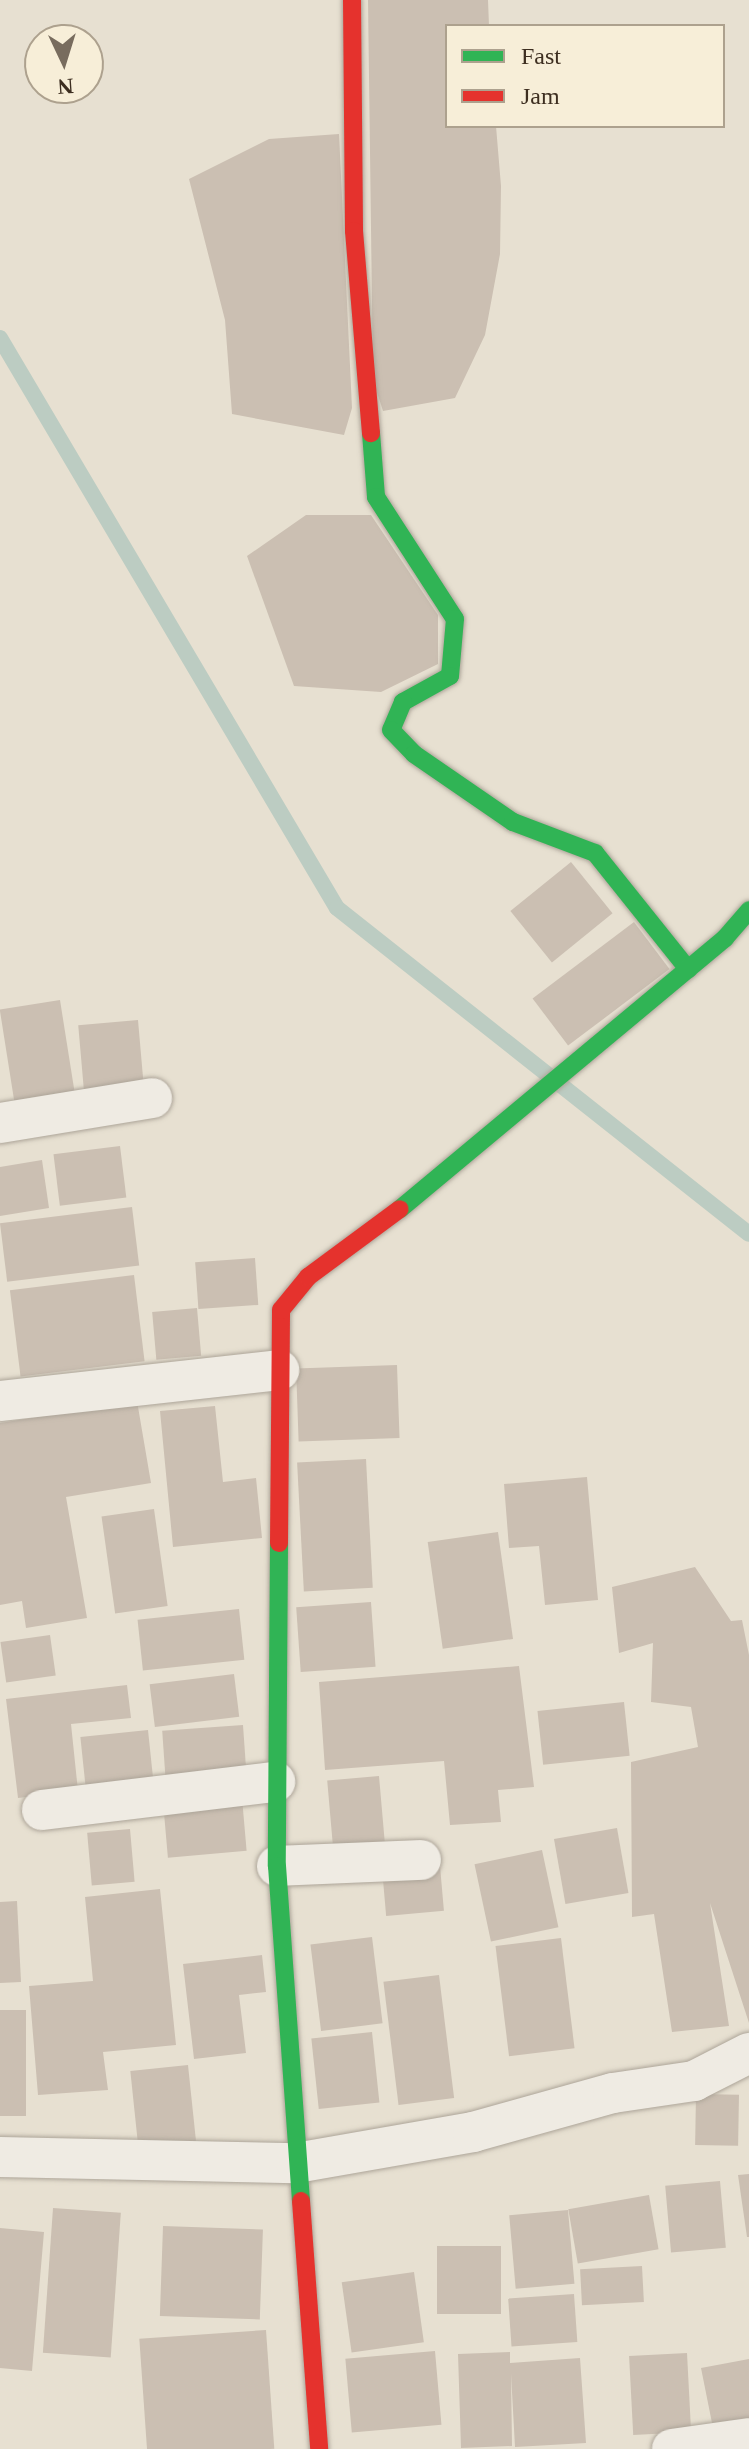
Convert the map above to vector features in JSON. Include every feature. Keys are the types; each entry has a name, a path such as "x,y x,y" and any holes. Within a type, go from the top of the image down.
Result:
{"street":[{"path":"352,0 354,231 376,497 455,619 450,676 403,702 391,730 414,754 513,822 595,853 688,969"},
{"path":"319,2449 277,1866 275,1782 281,1310 291,1293 454,1169 688,969 749,910"},
{"path":"0,1123 152,1098"},
{"path":"0,1401 279,1370"},
{"path":"42,1810 275,1782"},
{"path":"277,1866 421,1860"},
{"path":"0,2157 296,2163 473,2132 613,2093 694,2081 749,2053"},
{"path":"672,2449 749,2438"}],"building":[{"path":"368,0 488,0 489,24 445,24 445,128 496,128 501,186 500,254 485,335 455,398 383,411 373,380"},
{"path":"339,134 352,408 344,435 232,414 225,320 189,179 269,139"},
{"path":"306,515 371,515 438,615 438,664 381,692 294,686 247,556"},
{"path":"571,862 613,913 552,962 510,911"},
{"path":"634,922 670,969 568,1046 533,998"},
{"path":"60,1000 74,1091 14,1100 0,1010"},
{"path":"138,1020 144,1089 84,1094 78,1025"},
{"path":"120,1146 126,1198 60,1206 53,1154"},
{"path":"42,1160 49,1208 0,1216 0,1167"},
{"path":"132,1207 139,1266 7,1282 0,1223"},
{"path":"255,1258 258,1305 198,1309 195,1262"},
{"path":"134,1275 145,1361 21,1377 10,1290"},
{"path":"197,1308 201,1356 156,1360 152,1312"},
{"path":"397,1365 400,1438 299,1441 296,1369"},
{"path":"137,1401 151,1483 66,1497 87,1618 26,1628 22,1601 0,1605 0,1423"},
{"path":"215,1406 223,1482 256,1478 262,1538 173,1547 160,1411"},
{"path":"366,1459 373,1588 304,1591 297,1463"},
{"path":"587,1477 598,1600 545,1605 539,1546 509,1548 504,1484"},
{"path":"154,1509 168,1606 115,1613 102,1516"},
{"path":"498,1532 513,1639 443,1649 428,1542"},
{"path":"695,1567 731,1621 742,1620 749,1655 749,2023 710,1903 729,2026 672,2032 654,1914 632,1917 631,1762 698,1747 691,1707 651,1702 653,1643 619,1653 612,1587"},
{"path":"371,1602 376,1667 301,1672 296,1607"},
{"path":"239,1609 244,1660 143,1670 138,1620"},
{"path":"50,1635 56,1676 6,1683 0,1642"},
{"path":"519,1666 534,1787 498,1790 501,1822 450,1825 444,1761 325,1770 319,1682"},
{"path":"234,1674 239,1717 155,1727 150,1684"},
{"path":"127,1685 131,1718 71,1724 78,1791 18,1798 6,1699"},
{"path":"624,1702 630,1756 543,1765 537,1711"},
{"path":"243,1725 247,1779 166,1785 162,1731"},
{"path":"148,1730 153,1781 86,1788 80,1737"},
{"path":"379,1776 386,1852 334,1856 327,1781"},
{"path":"242,1798 247,1851 168,1858 163,1805"},
{"path":"617,1828 628,1893 565,1904 554,1839"},
{"path":"130,1829 135,1882 92,1886 87,1833"},
{"path":"542,1850 558,1927 491,1942 475,1864"},
{"path":"440,1866 444,1911 386,1916 382,1871"},
{"path":"160,1889 176,2045 103,2052 108,2090 38,2095 29,1986 93,1981 85,1897"},
{"path":"17,1901 21,1982 0,1983 0,1902"},
{"path":"372,1937 383,2023 321,2031 310,1945"},
{"path":"561,1938 575,2048 509,2056 495,1946"},
{"path":"262,1955 266,1992 239,1995 246,2053 194,2059 183,1964"},
{"path":"439,1975 454,2098 399,2105 383,1982"},
{"path":"0,2010 26,2010 26,2116 0,2116"},
{"path":"372,2032 379,2103 319,2109 311,2038"},
{"path":"188,2065 196,2142 138,2148 130,2071"},
{"path":"696,2094 739,2095 738,2146 695,2145"},
{"path":"749,2174 749,2237 747,2237 738,2175"},
{"path":"720,2181 726,2248 671,2253 665,2186"},
{"path":"649,2195 659,2249 578,2263 568,2209"},
{"path":"53,2208 121,2213 111,2357 43,2353"},
{"path":"568,2210 574,2284 516,2289 509,2215"},
{"path":"163,2226 263,2229 260,2319 160,2316"},
{"path":"0,2228 44,2232 32,2371 0,2368"},
{"path":"437,2246 501,2246 501,2314 437,2314"},
{"path":"642,2266 644,2302 582,2305 580,2269"},
{"path":"414,2272 424,2342 352,2352 342,2282"},
{"path":"574,2294 577,2342 512,2346 508,2299"},
{"path":"266,2330 274,2449 147,2449 139,2339"},
{"path":"435,2351 441,2425 352,2433 345,2359"},
{"path":"510,2352 510,2363 580,2358 586,2443 515,2447 511,2374 512,2446 461,2448 458,2354"},
{"path":"687,2353 691,2432 633,2435 629,2356"},
{"path":"749,2359 749,2432 714,2433 701,2368"}],"waterway":[{"path":"0,338 337,908 749,1234"}],"traffic: fast":[{"path":"371,433 376,497 455,619 450,676 403,702 391,730 414,754 513,822 595,853 688,969"},
{"path":"400,1209 725,938 749,910"},
{"path":"279,1543 277,1866 301,2201"}],"traffic: jam":[{"path":"352,0 354,231 371,433"},
{"path":"279,1543 281,1310 308,1277 400,1209"},
{"path":"301,2201 319,2449"}]}
